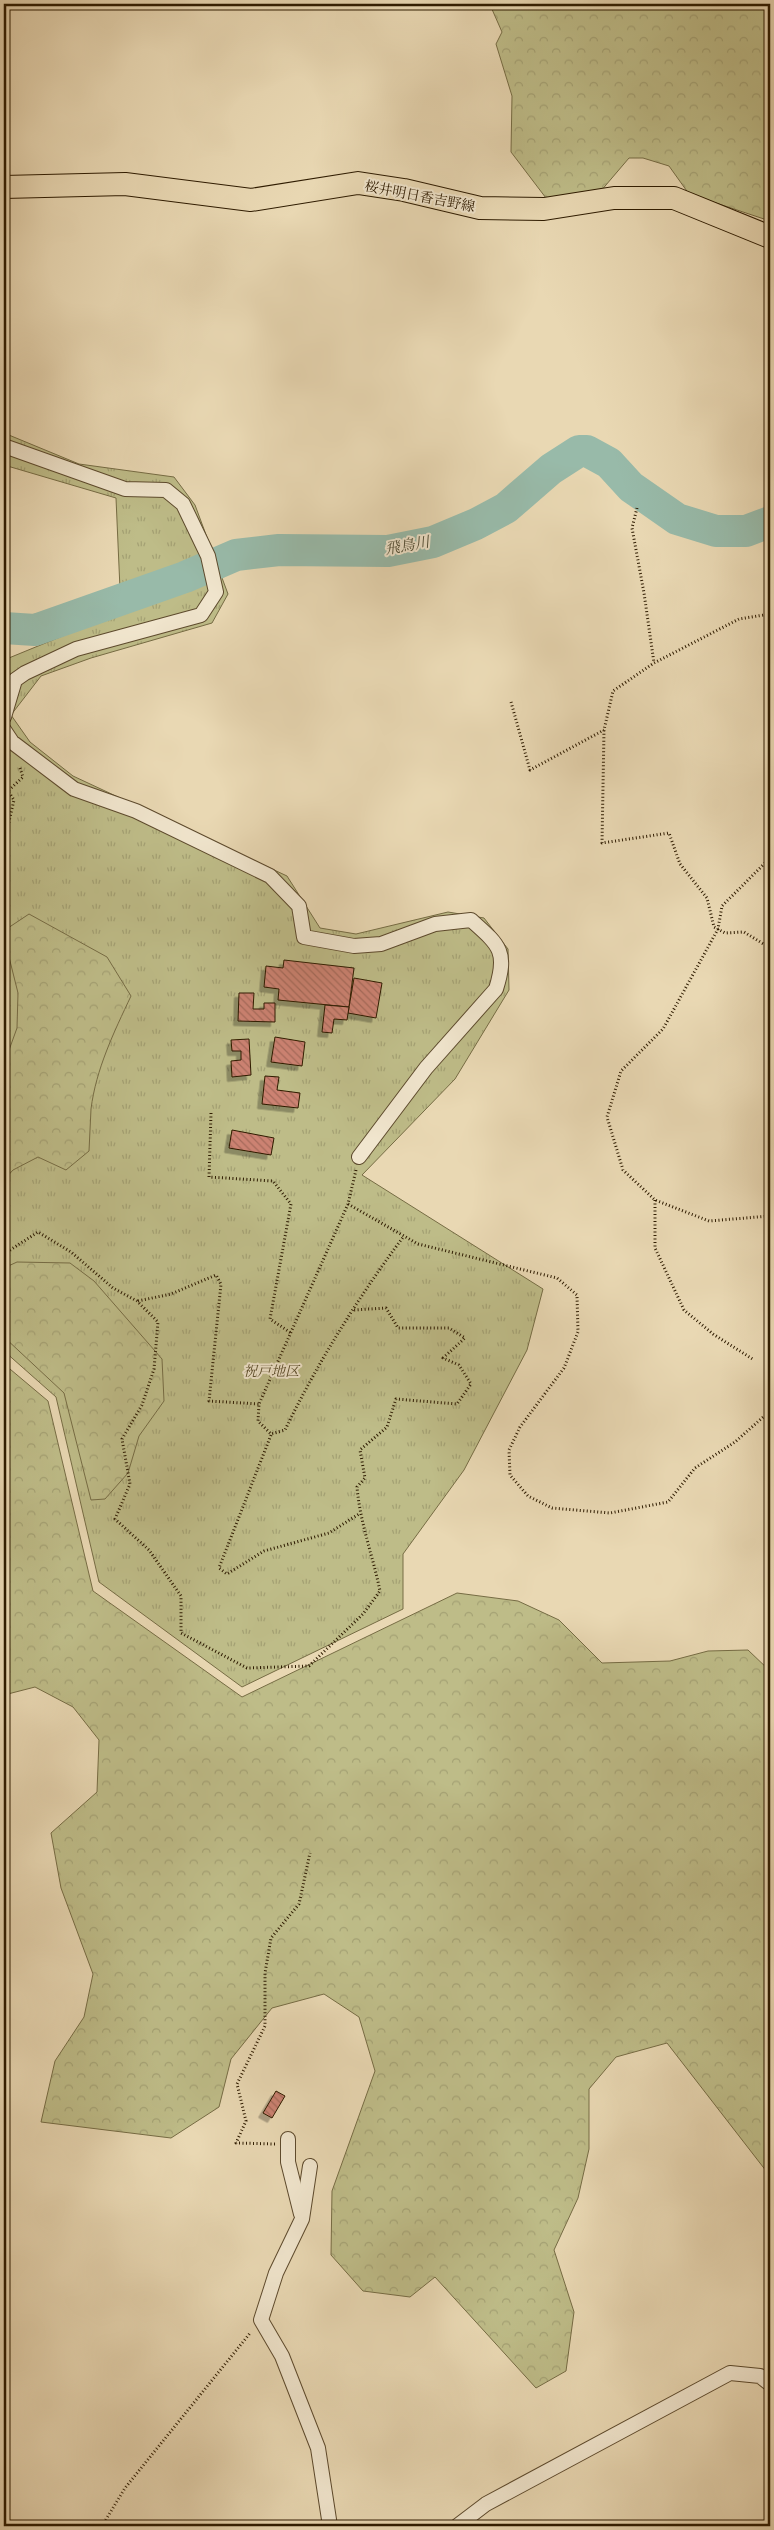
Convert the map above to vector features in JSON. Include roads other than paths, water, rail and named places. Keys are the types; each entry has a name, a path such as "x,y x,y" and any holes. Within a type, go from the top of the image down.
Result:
{"main road":[{"name":"桜井明日香吉野線","path":"4,187 125,184 251,200 358,183 404,190 480,208 544,209 614,198 674,198 770,237"}],"street":[{"path":"4,446 125,489 166,490 183,504 208,556 216,592 201,616 76,649 25,673 15,680 4,717"},
{"path":"8,736 74,789 136,811 270,876 300,906 304,937 354,946 382,944 435,924 471,920 493,941 502,954 500,976 496,989 426,1068 359,1157"},
{"path":"288,2142 288,2162 302,2219"},
{"path":"310,2166 302,2219 276,2273 261,2320 282,2356 318,2448 330,2526"},
{"path":"457,2526 486,2504 730,2373 760,2376 770,2384"}],"waterway":[{"name":"飛鳥川","path":"4,628 35,630 185,577 236,555 279,550 388,551 433,542 476,524 506,508 551,469 579,451 587,451 609,463 631,487 677,519 716,531 746,531 770,522"}],"park label":[{"name":"祝戸地区","path":"271,1371"}]}
